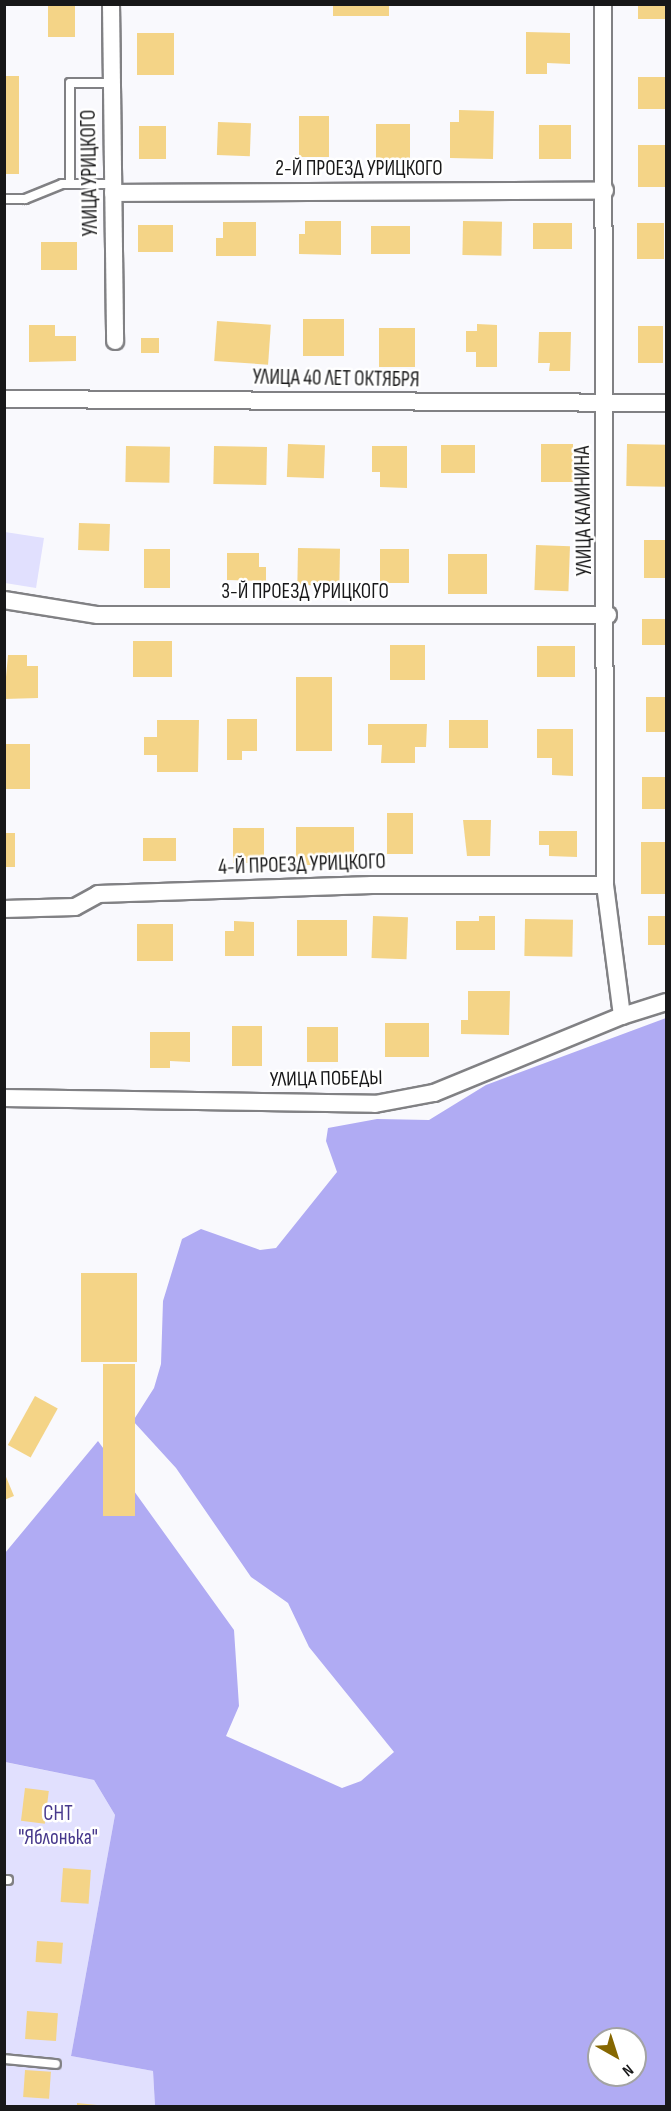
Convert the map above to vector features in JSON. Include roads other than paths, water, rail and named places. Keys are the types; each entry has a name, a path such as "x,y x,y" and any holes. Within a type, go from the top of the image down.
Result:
{"street":[{"name":"УЛИЦА УРИЦКОГО","path":"111,4 115,341"},
{"name":"УЛИЦА КАЛИНИНА","path":"603,4 608,615 605,885 622,1016"},
{"name":"2-Й ПРОЕЗД УРИЦКОГО","path":"113,188 605,190"},
{"name":"УЛИЦА 40 ЛЕТ ОКТЯБРЯ","path":"4,399 666,403"},
{"name":"3-Й ПРОЕЗД УРИЦКОГО","path":"4,600 98,615 608,615"},
{"name":"4-Й ПРОЕЗД УРИЦКОГО","path":"4,909 75,907 98,894 372,885 605,885"},
{"name":"УЛИЦА ПОБЕДЫ","path":"4,1098 375,1104 434,1093 622,1016 666,1002"}],"lane":[{"path":"70,184 70,83 112,83"},
{"path":"4,199 24,199 70,184 113,188"},
{"path":"4,2059 56,2064"}],"park label":[{"name":"СНТ \"Яблонька\"","path":"58,1826"}]}
